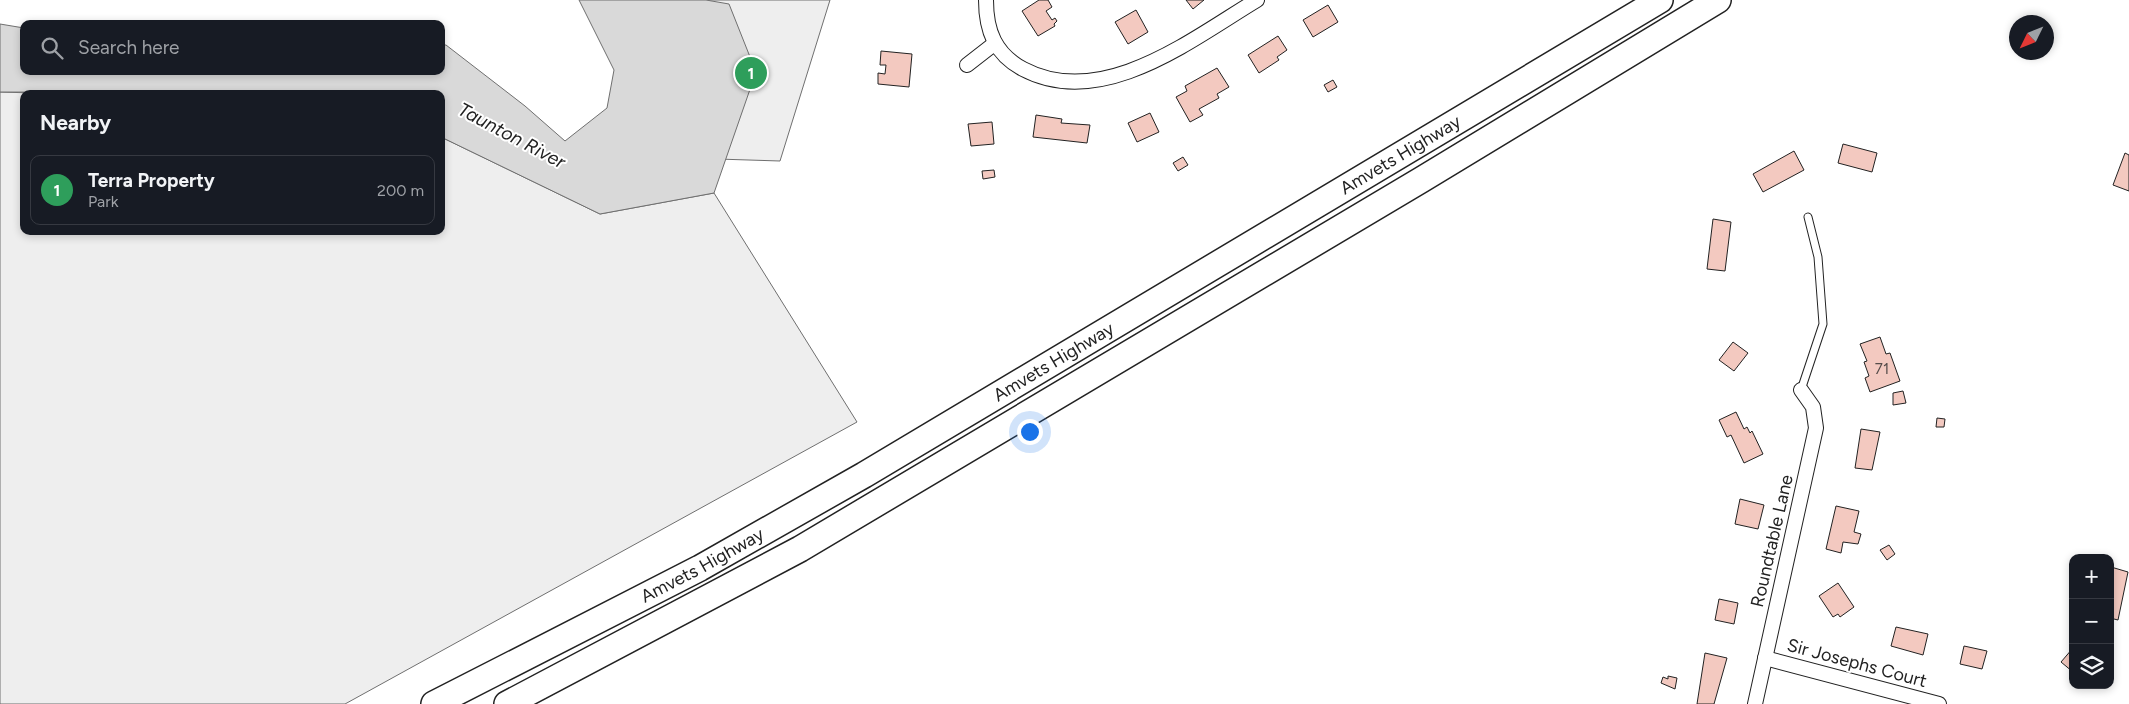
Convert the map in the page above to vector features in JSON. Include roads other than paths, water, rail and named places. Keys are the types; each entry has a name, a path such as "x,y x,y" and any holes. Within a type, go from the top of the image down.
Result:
{"highway":[{"name":"Amvets Highway","path":"434,704 700,568 864,475 1660,0"},
{"name":"Amvets Highway","path":"507,704 832,530 1718,0"}],"street":[{"path":"986,0 987,21 994,44 1007,58 1028,72 1073,81 1099,80 1127,73 1157,61 1257,0"},
{"path":"967,65 994,44"},
{"name":"Roundtable Lane","path":"1755,704 1816,428 1813,407 1801,390"},
{"name":"Sir Josephs Court","path":"1765,658 1939,704"}],"lane":[{"path":"1801,390 1823,324 1818,257 1808,217"}],"water":[{"name":"Taunton River","path":"579,0 706,0 729,4 756,72 714,193 600,214 445,139 445,90 20,90 20,92 0,92 0,24 20,27 20,75 445,75 446,45 525,106 565,141 607,108 614,70"}],"place":[{"name":"Terra Property","path":"751,73"}]}
